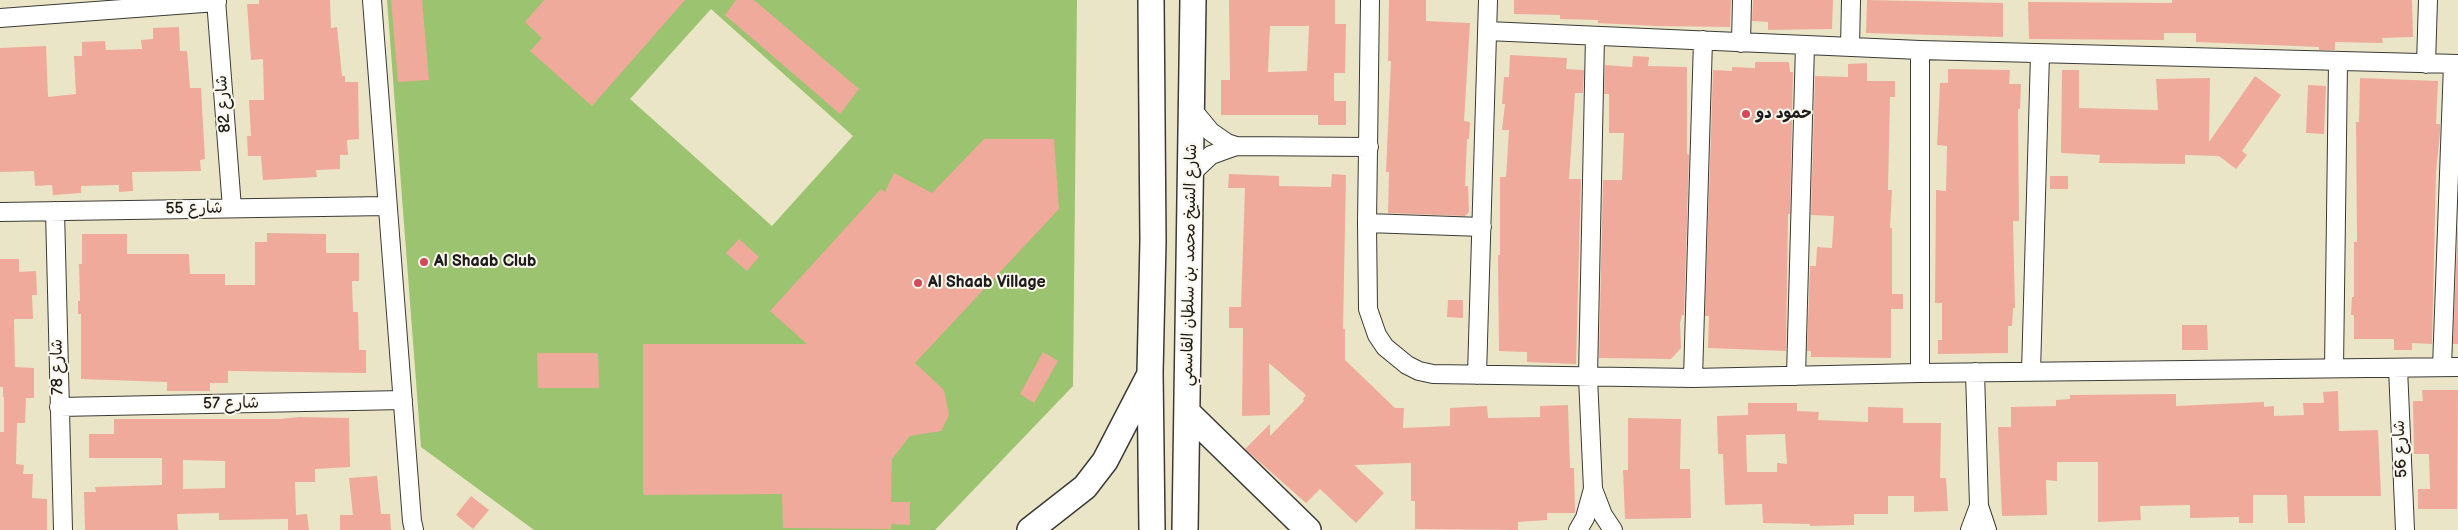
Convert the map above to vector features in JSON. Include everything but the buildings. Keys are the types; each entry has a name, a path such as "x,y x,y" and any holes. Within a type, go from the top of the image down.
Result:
{"main road":[{"path":"1151,0 1153,241 1150,373 1152,530"},
{"name":"شارع الشيخ محمد بن سلطان القاسمي","path":"1186,530 1193,0"},
{"path":"1030,530 1085,487 1095,474 1120,434 1150,373"},
{"path":"1188,413 1308,530"}],"street":[{"path":"372,0 412,527"},
{"path":"1370,0 1367,223 1368,309 1377,335 1386,347 1396,357 1419,371 1433,374 1693,378 1975,372 2450,367 2455,64 2338,63 1920,50 1487,31"},
{"path":"1477,375 1488,0"},
{"path":"1741,43 1742,0"},
{"path":"1850,47 1851,0"},
{"path":"2426,64 2428,0"},
{"path":"0,18 216,1"},
{"name":"شارع 82","path":"216,1 232,208"},
{"path":"1578,530 1585,518 1593,489 1588,377 1595,36"},
{"path":"1693,378 1703,40"},
{"path":"1796,376 1804,45"},
{"path":"1920,50 1920,373"},
{"path":"2031,372 2040,54"},
{"path":"2334,368 2338,63"},
{"path":"1192,109 1211,132 1227,143 1236,146 1369,147"},
{"path":"1192,173 1211,155 1236,146"},
{"name":"شارع 55","path":"0,212 387,206"},
{"name":"شارع 78","path":"55,211 62,528"},
{"path":"1367,223 1482,226"},
{"name":"شارع 56","path":"2398,368 2405,530"},
{"path":"1975,372 1979,506 1987,530"},
{"name":"شارع 57","path":"59,407 403,400"},
{"path":"1593,489 1603,515 1613,530"},
{"path":"1970,530 1979,506"}],"green space":[{"path":"387,0 1077,0 1073,386 935,530 534,530 421,447","holes":["711,9 853,136 772,226 630,99"]}],"place":[{"name":"حمود دو","path":"1746,114"},
{"name":"Al Shaab Club","path":"424,262"},
{"name":"Al Shaab Village","path":"918,283"}]}
